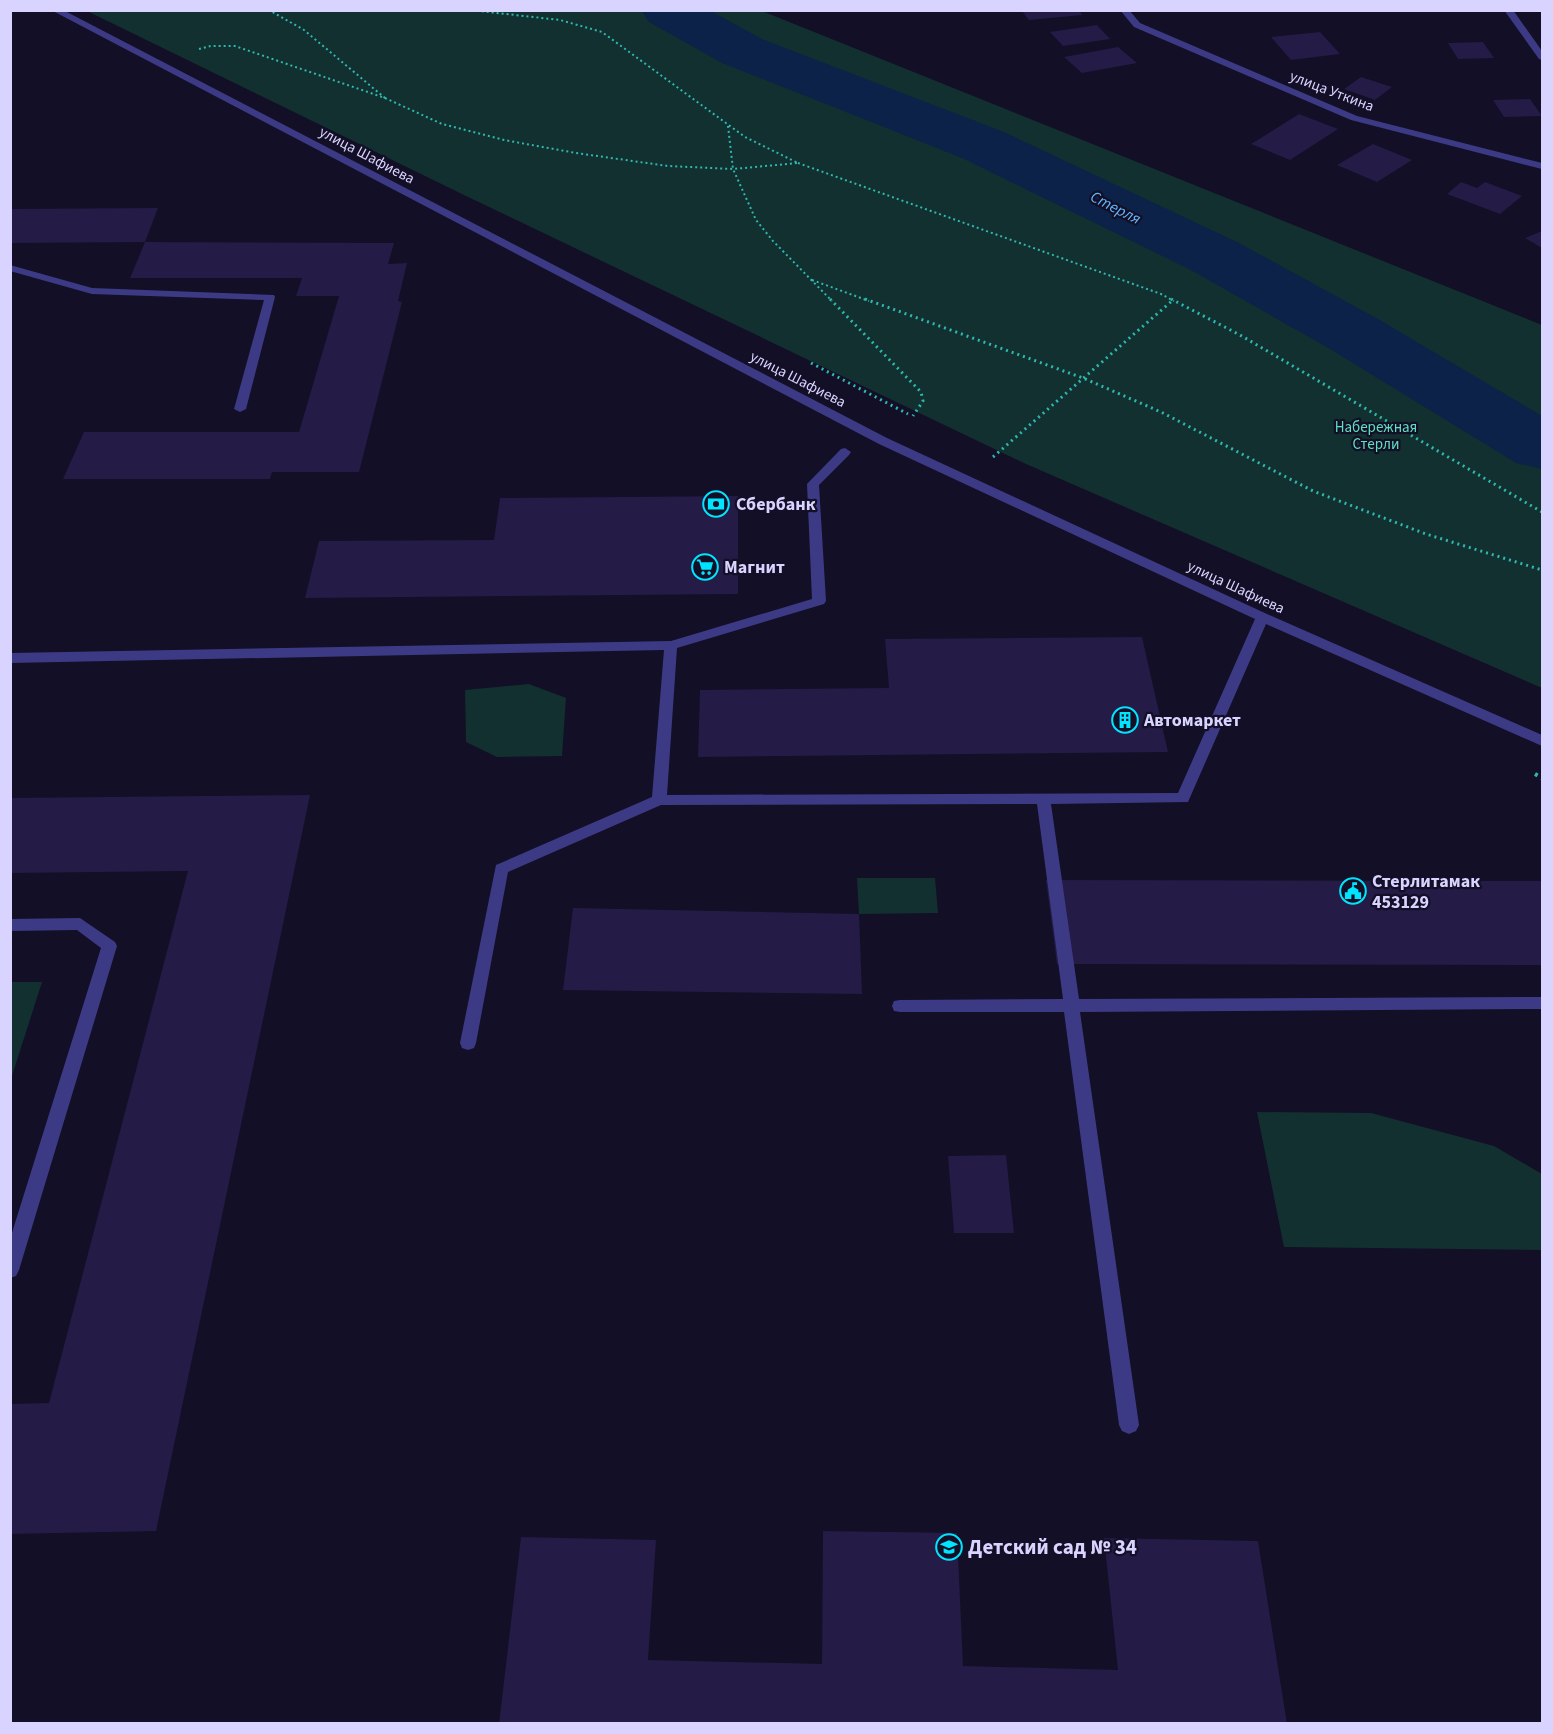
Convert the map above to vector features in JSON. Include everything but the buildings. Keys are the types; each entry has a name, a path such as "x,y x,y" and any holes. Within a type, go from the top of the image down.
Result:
{"street":[{"name":"улица Шафиева","path":"56,10 820,410 1262,617 1542,741"},
{"name":"улица Уткина","path":"1124,10 1137,25 1354,118 1542,166"},
{"path":"1508,10 1542,57"},
{"path":"10,268 92,291 270,297 240,409"},
{"path":"10,658 671,645 819,601 813,484 846,452"},
{"path":"468,1043 501,870 659,800 1183,798 1262,617"},
{"path":"659,800 671,645"},
{"path":"1043,798 1129,1425"},
{"path":"10,925 80,924 109,946 10,1270"},
{"path":"900,1006 1542,1003"}],"path":[{"path":"269,10 304,30 385,98"},
{"path":"470,10 560,20 602,32 745,137 798,163 1108,274 1173,300 1240,335 1542,512"},
{"path":"157,63 211,46 235,46 385,98 442,124 504,140 668,166 733,169 798,163"},
{"path":"728,125 733,169 756,220 911,381 921,392 923,401 913,416 810,363"},
{"path":"812,280 1083,378 1161,412 1313,491 1426,534 1542,570"},
{"path":"1004,462 993,457 1173,300"}],"green space":[{"name":"Набережная Стерли","path":"87,11 762,11 1542,325 1542,688 1026,464 464,195"},
{"path":"529,684 566,698 562,756 497,757 466,742 465,690"},
{"path":"857,878 935,878 938,913 859,914"},
{"path":"10,982 42,982 11,1079"},
{"path":"1257,1112 1371,1113 1494,1146 1542,1174 1542,1250 1284,1247"}],"waterway":[{"name":"Стерля","path":"668,10 742,51 983,145 1214,256 1354,334 1542,447"}],"place":[{"name":"Сбербанк","path":"716,504"},
{"name":"Магнит","path":"705,567"},
{"name":"Автомаркет","path":"1125,720"},
{"name":"Стерлитамак 453129","path":"1353,891"},
{"name":"Детский сад № 34","path":"949,1547"}]}
